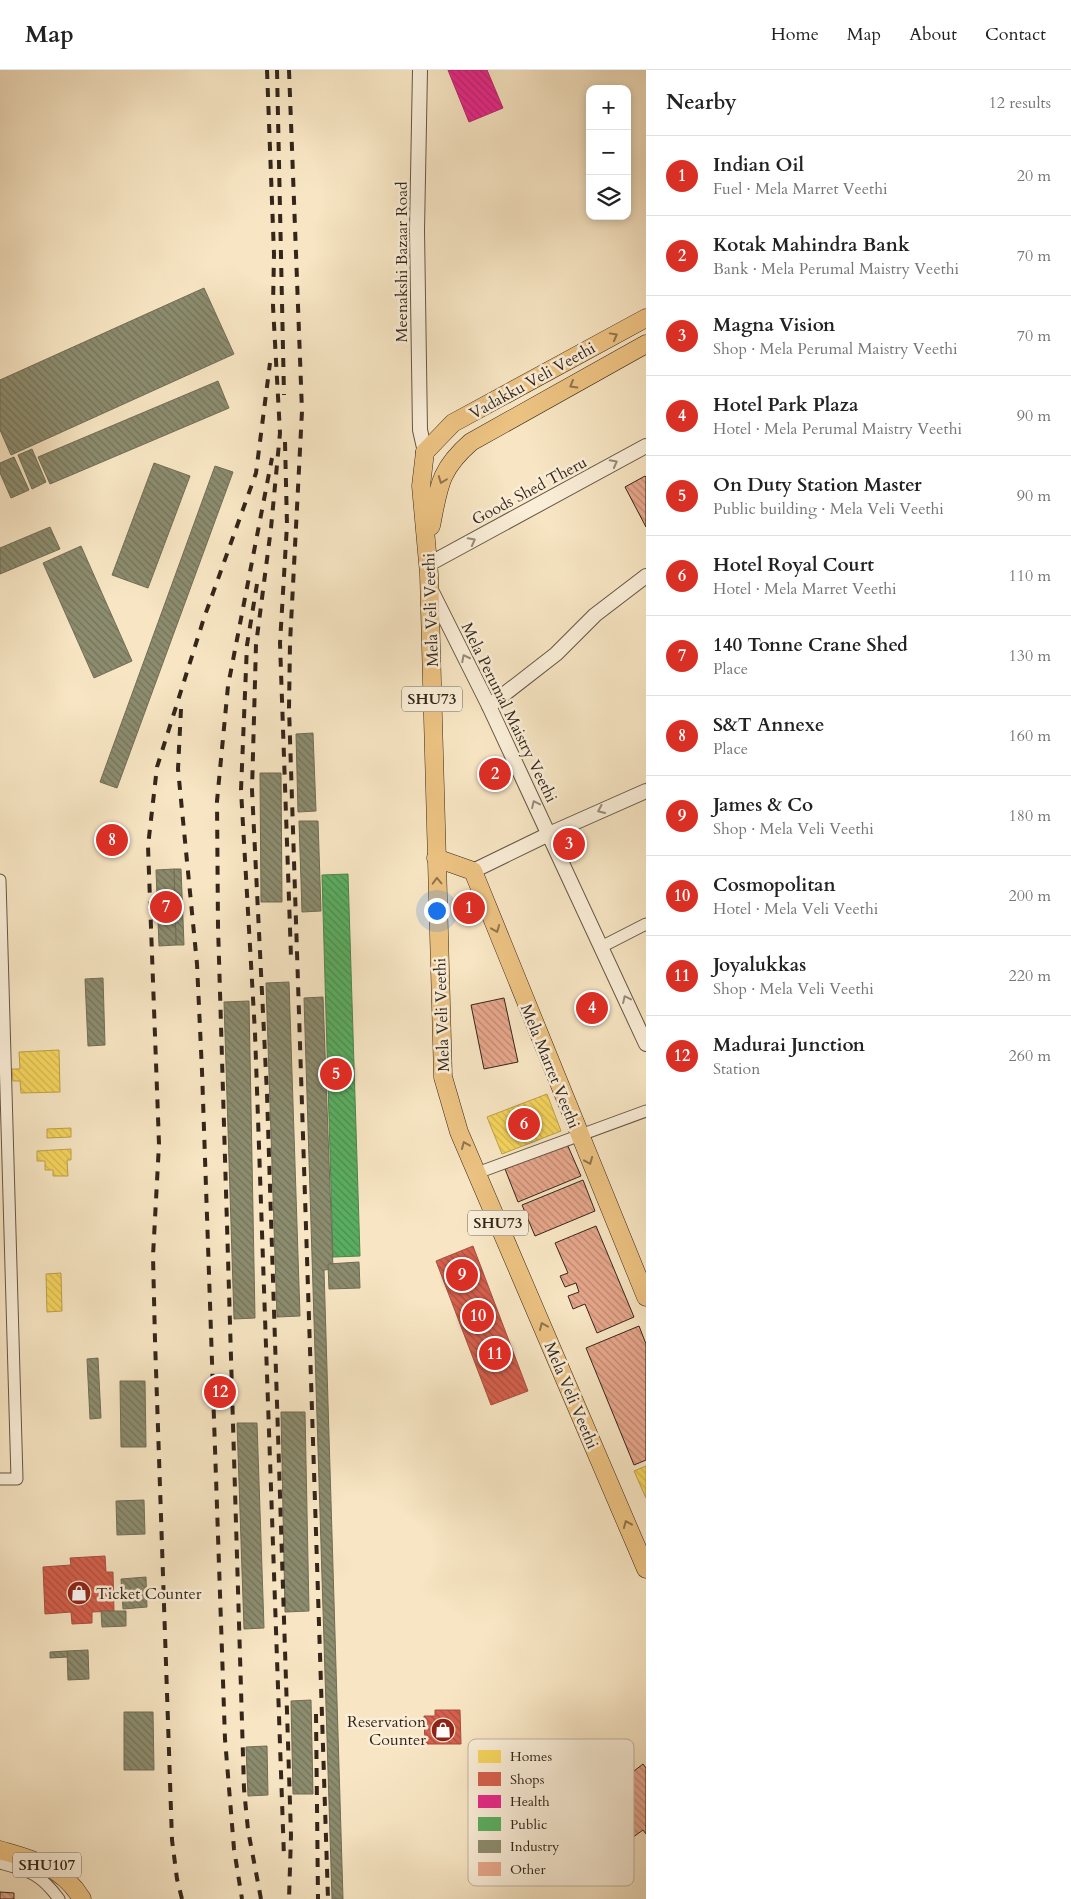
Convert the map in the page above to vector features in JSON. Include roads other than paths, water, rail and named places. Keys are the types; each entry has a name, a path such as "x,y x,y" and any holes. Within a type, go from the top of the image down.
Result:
{"main road":[{"name":"Vadakku Veli Veethi","path":"425,452 453,423 646,318"},
{"name":"Vadakku Veli Veethi","path":"472,442 646,344"},
{"path":"425,452 472,442"},
{"name":"Mela Veli Veethi","path":"428,542 439,484 446,469 456,456 472,442"},
{"name":"Mela Veli Veethi","path":"425,452 421,486 428,542 430,588 442,1077 459,1132 646,1569"},
{"path":"436,858 473,871"},
{"name":"Mela Marret Veethi","path":"473,871 646,1297"},
{"name":"SHU107","path":"0,1850 52,1867 76,1890 82,1899"}],"street":[{"name":"Meenakshi Bazaar Road","path":"420,70 416,230 420,430 425,452"},
{"name":"Goods Shed Theru","path":"429,564 646,446"},
{"path":"489,706 556,654 595,615 646,576"},
{"name":"Mela Perumal Maistry Veethi","path":"430,588 489,706 646,1044"},
{"path":"473,871 549,834 646,791"},
{"path":"0,880 4,1108 17,1479 0,1479"},
{"path":"602,947 646,924"},
{"path":"477,1173 646,1111"},
{"path":"0,1863 30,1872 47,1883 59,1899"}],"railway":[{"path":"267,70 274,254 273,306 280,433 271,528 256,645 252,790 267,1094 291,1835 289,1899"},
{"path":"277,70 284,395"},
{"path":"289,70 302,411 290,643 289,708 328,1899"},
{"path":"182,1899 177,1879 172,1840 155,1340 153,1256 159,1144 148,846 157,767 204,618 256,473 270,363"},
{"path":"285,442 287,525 280,643 291,957"},
{"path":"261,1899 248,1830 244,1789 218,926 217,801 228,686 272,458"},
{"path":"257,584 247,645 241,790 255,1033 284,1858"},
{"path":"181,709 178,769 197,964 225,1739 234,1849 242,1899"},
{"path":"316,1714 318,1899"}],"place":[{"name":"Kotak Mahindra Bank","path":"495,774"},
{"name":"S&T Annexe","path":"112,840"},
{"name":"Magna Vision","path":"569,844"},
{"name":"140 Tonne Crane Shed","path":"166,907"},
{"name":"Indian Oil","path":"469,908"},
{"name":"Hotel Park Plaza","path":"592,1008"},
{"name":"On Duty Station Master","path":"336,1074"},
{"name":"Hotel Royal Court","path":"524,1124"},
{"name":"James & Co","path":"462,1275"},
{"name":"Cosmopolitan","path":"478,1316"},
{"name":"Joyalukkas","path":"495,1354"},
{"name":"Madurai Junction","path":"220,1392"},
{"name":"Ticket Counter","path":"79,1593"},
{"name":"Reservation Counter","path":"443,1730"}]}
